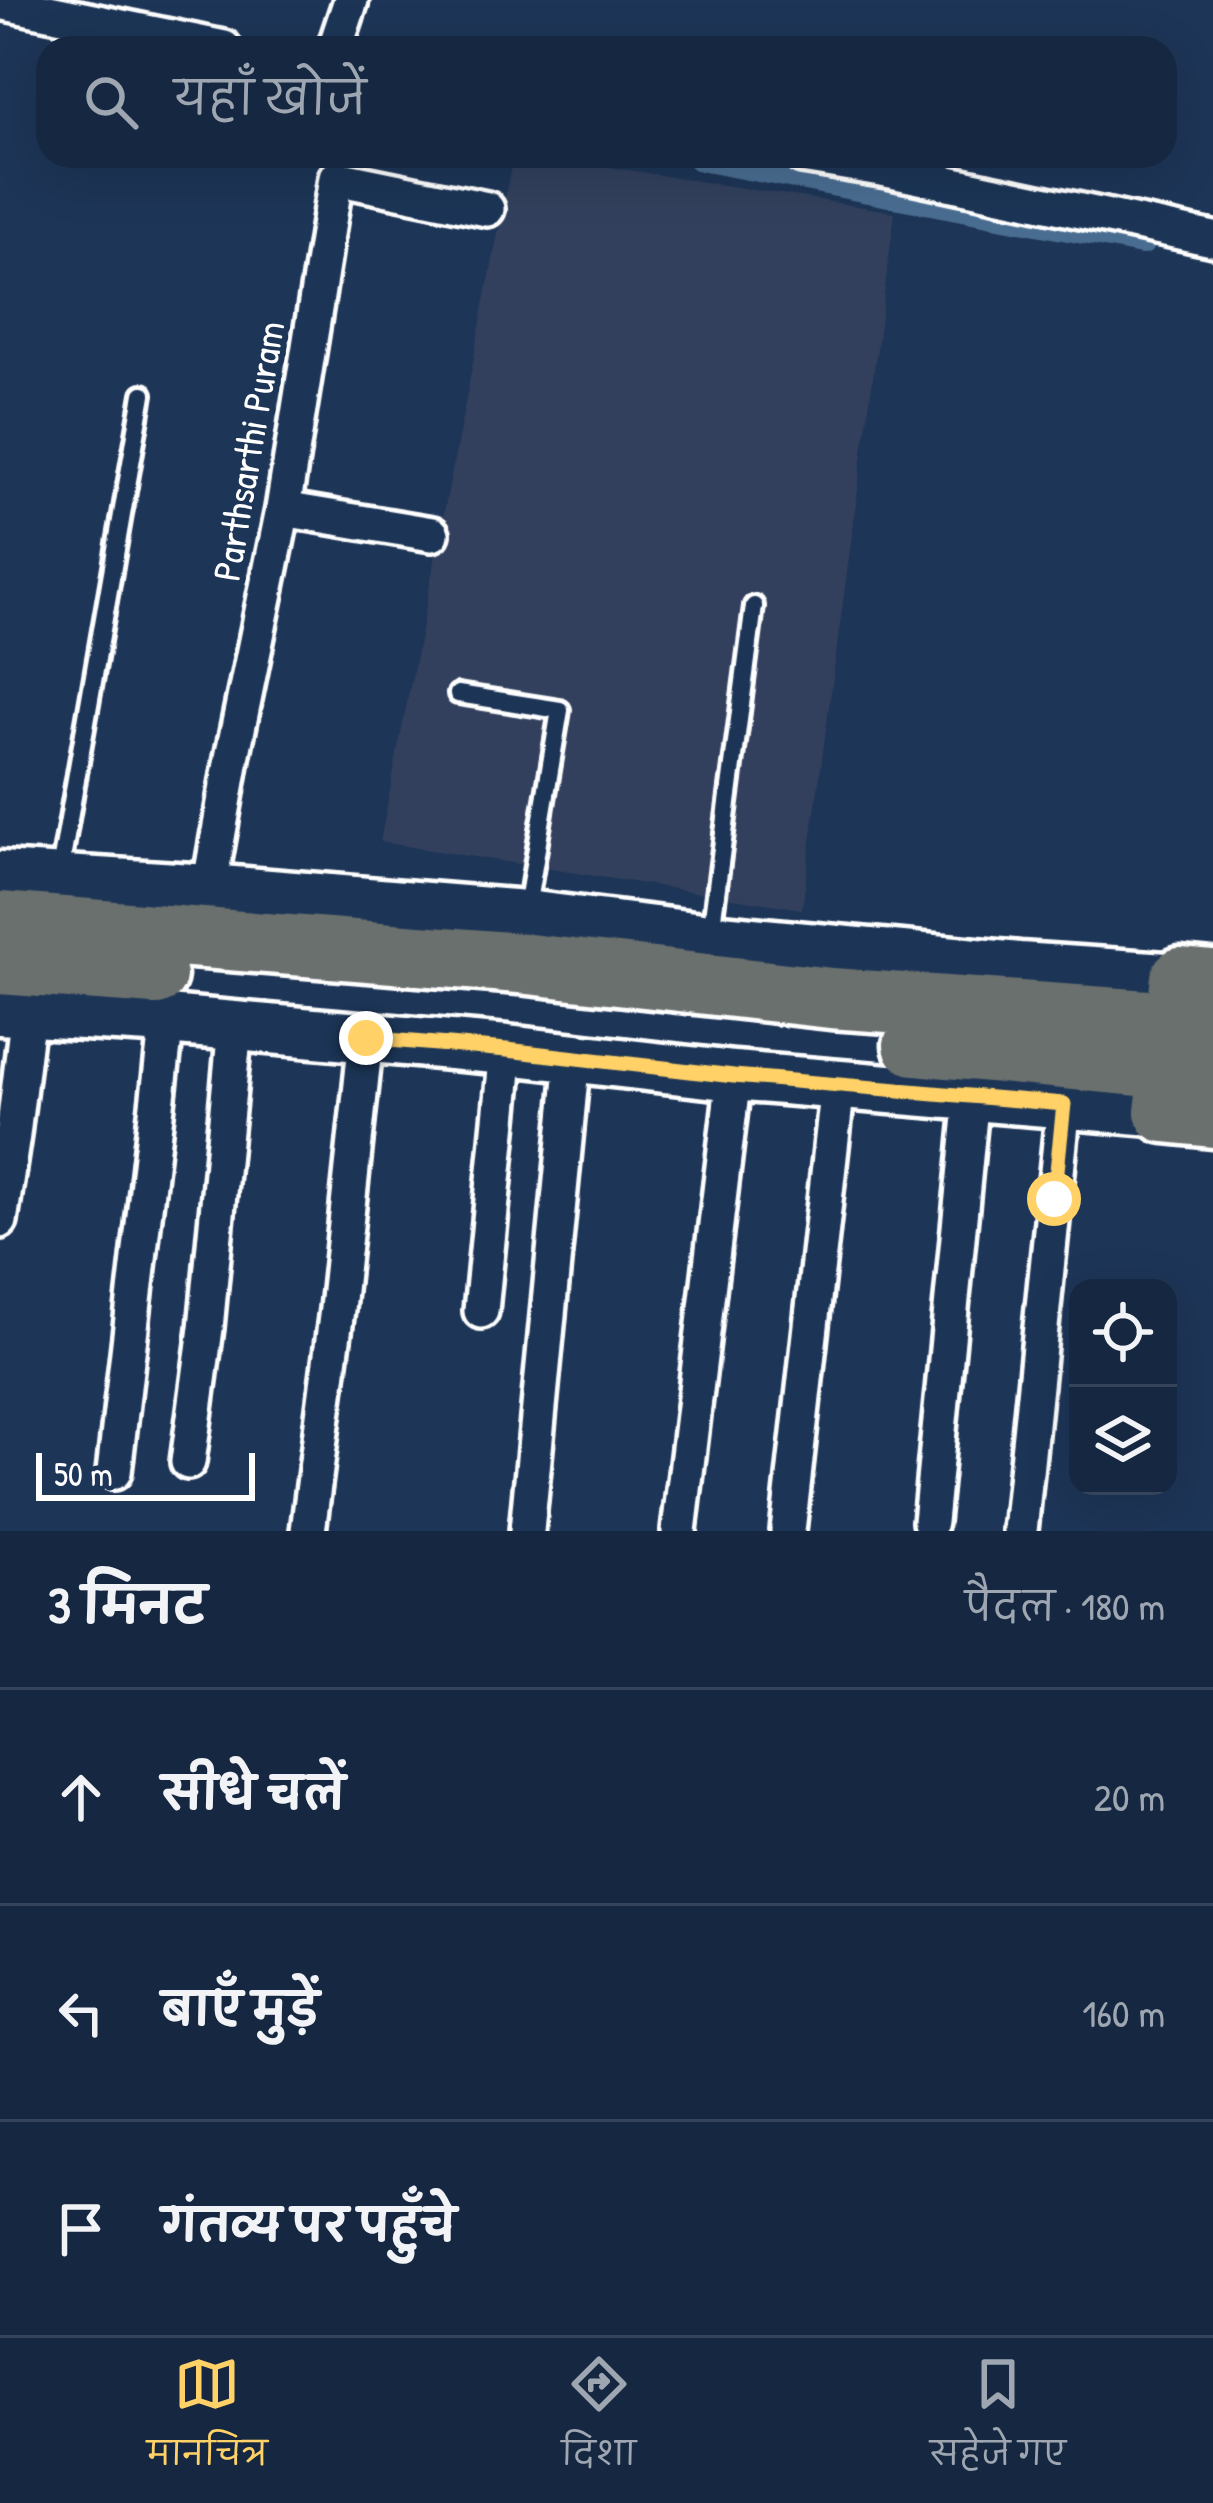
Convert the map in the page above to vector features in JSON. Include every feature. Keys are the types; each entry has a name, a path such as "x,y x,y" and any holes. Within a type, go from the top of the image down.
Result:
{"highway":[{"path":"0,922 520,963 831,998 1193,1047"},
{"path":"9,995 449,996 877,1042 1193,1047"}],"street":[{"path":"339,36 351,0"},
{"path":"0,2 166,36"},
{"path":"875,168 1213,238"},
{"name":"Parthsarthi Puram","path":"209,889 284,509 336,178 487,209"},
{"path":"284,509 432,534"},
{"path":"0,876 526,915 1019,967 1193,1047"},
{"path":"0,1221 14,1135 9,995 236,1028 1064,1104 1193,1047"},
{"path":"114,1472 167,1020"},
{"path":"188,1462 236,1028"},
{"path":"308,1531 338,1309 366,1038"},
{"path":"481,1311 507,1050"},
{"path":"527,1531 573,1057"},
{"path":"679,1531 734,1076"},
{"path":"788,1531 838,1085"},
{"path":"930,1522 972,1096"},
{"path":"1020,1531 1064,1104"}],"lane":[{"path":"58,880 143,394"},
{"path":"710,938 754,606"},
{"path":"458,694 560,710 526,915"}],"shaded area":[{"path":"511,168 615,168 895,212 802,909 380,842"}],"waterway":[{"path":"764,168 1142,240"}],"route":[{"path":"366,1038 1064,1104 1054,1199"}]}
